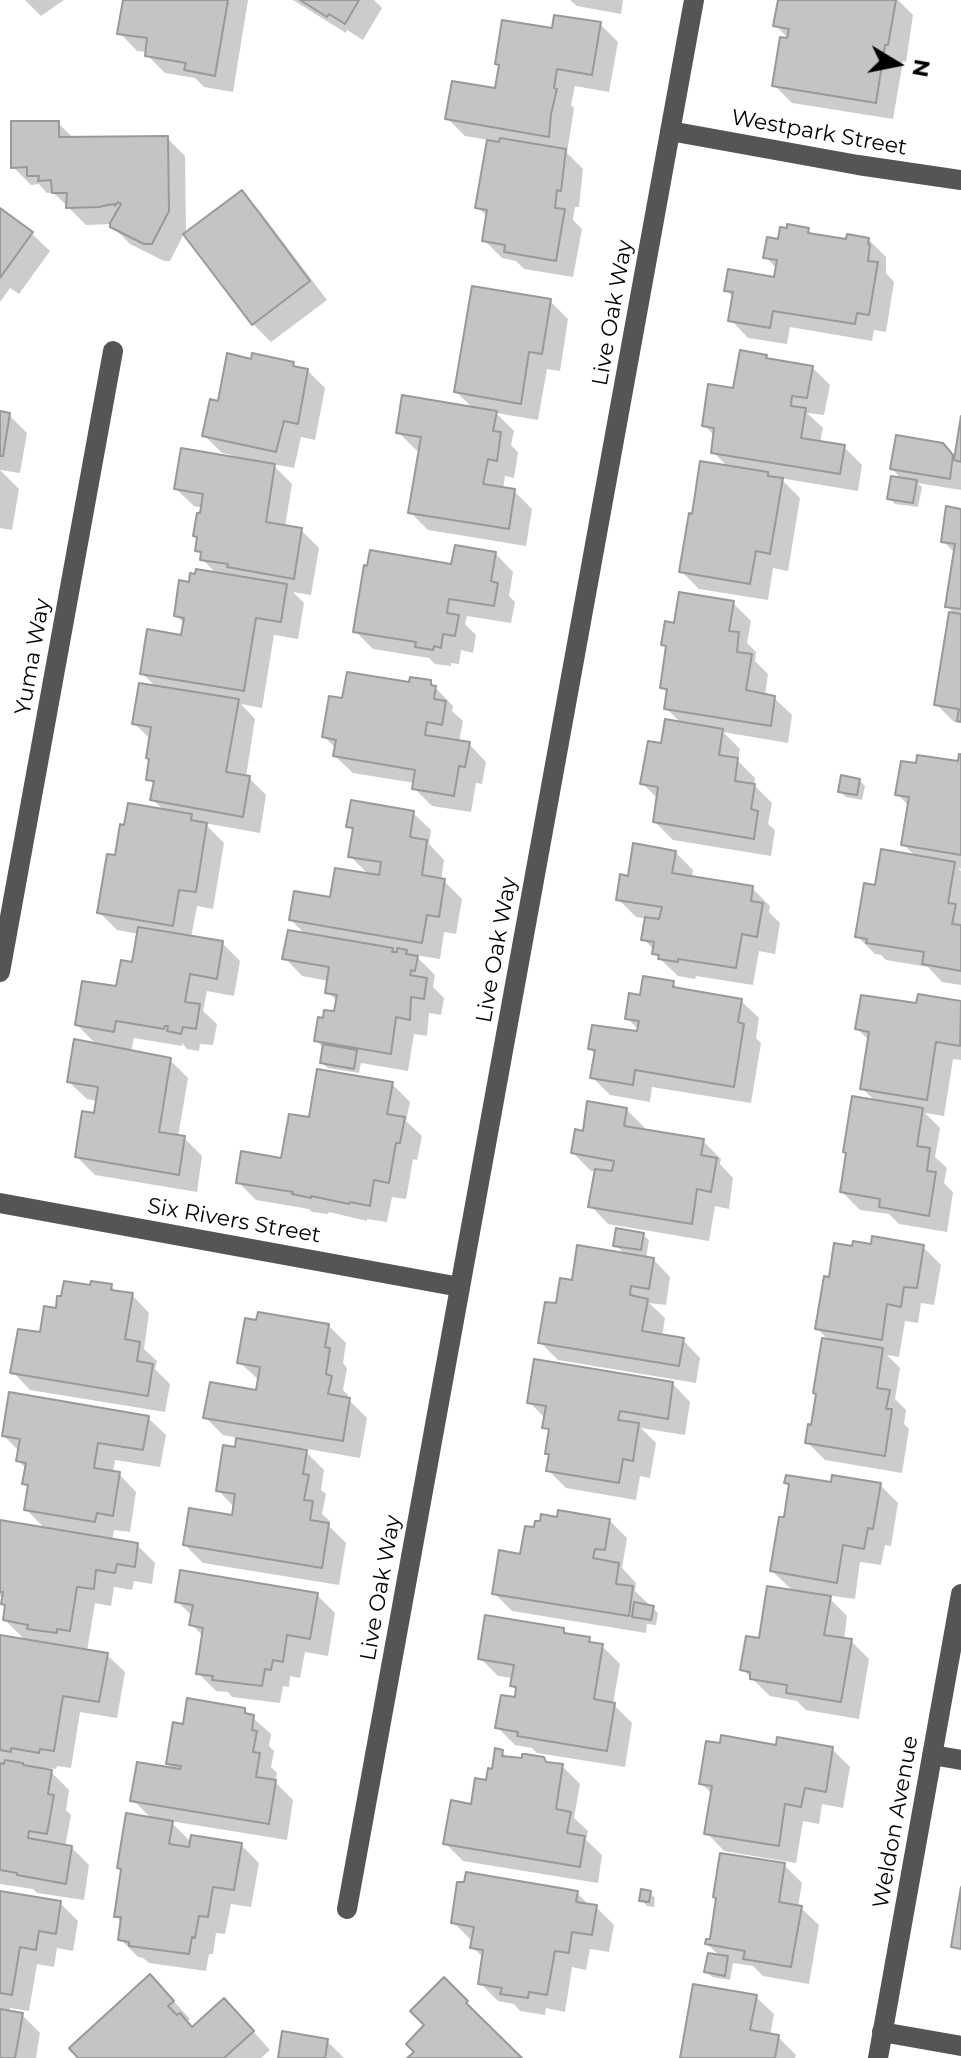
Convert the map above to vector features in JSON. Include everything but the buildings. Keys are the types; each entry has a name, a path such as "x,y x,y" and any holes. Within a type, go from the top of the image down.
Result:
{"street":[{"name":"Live Oak Way","path":"347,1909 694,0"},
{"name":"Westpark Street","path":"670,131 961,180"},
{"name":"Yuma Way","path":"0,972 9,868 113,351"},
{"name":"Six Rivers Street","path":"0,1203 460,1287"},
{"name":"Weldon Avenue","path":"878,2058 961,1594"},
{"path":"932,1755 961,1760"},
{"path":"882,2032 961,2046"}]}
